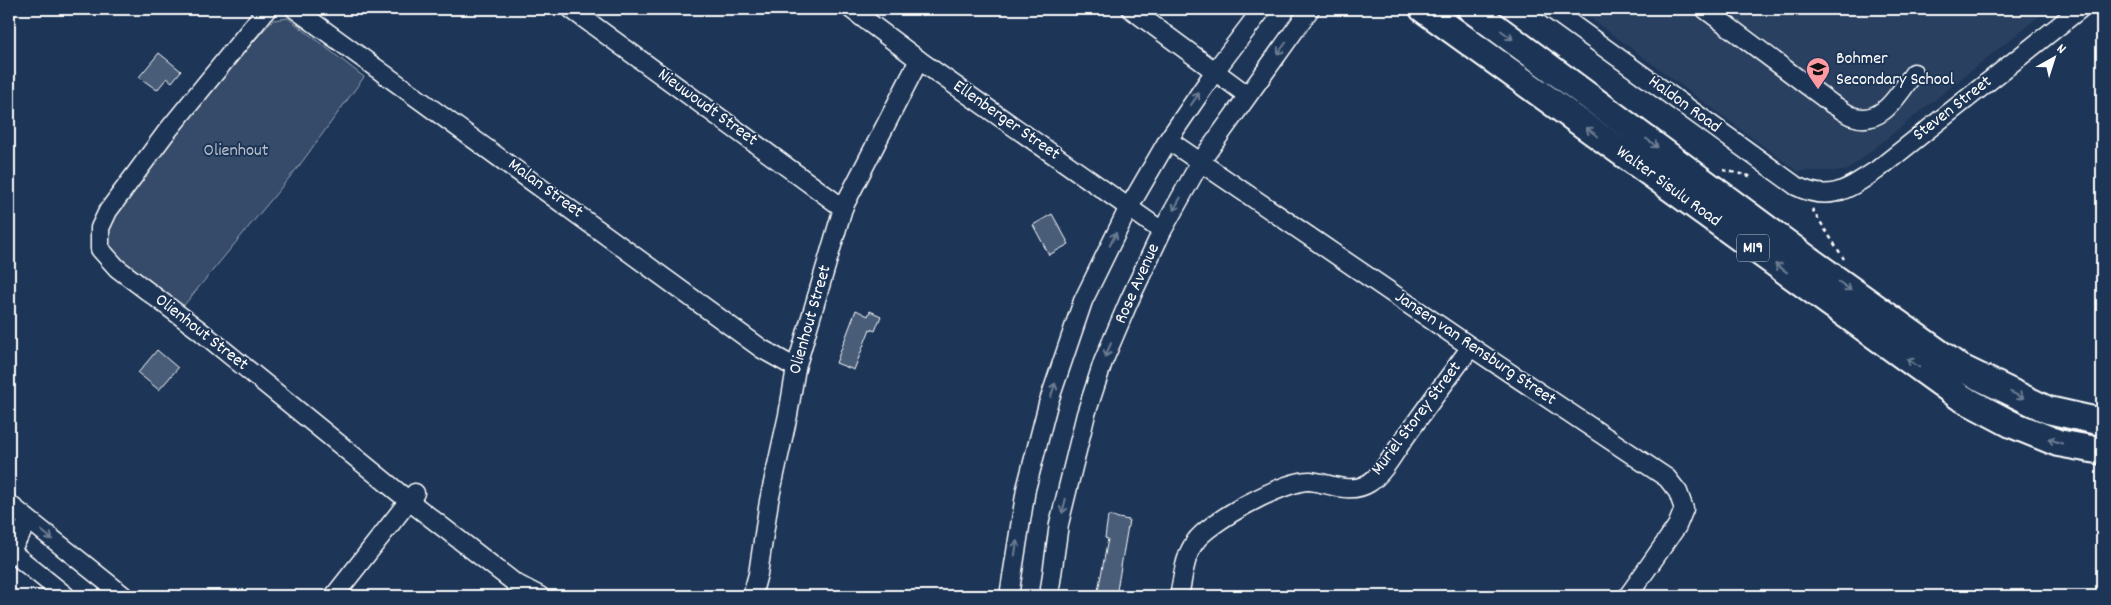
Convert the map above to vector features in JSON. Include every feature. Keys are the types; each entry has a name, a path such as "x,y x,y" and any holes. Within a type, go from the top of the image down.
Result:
{"highway":[{"name":"Walter Sisulu Road","path":"1423,9 1527,84 1813,262 1973,374 2048,410 2102,422"},
{"name":"Walter Sisulu Road","path":"1471,9 1542,62 1668,171 1960,397 2010,424 2058,442 2102,451"},
{"path":"1527,84 1542,62"},
{"path":"1960,397 1973,374"}],"street":[{"name":"Olienhout Street","path":"267,9 166,134 108,212 100,228 100,249 117,268 412,497 516,583 540,596"},
{"name":"Malan Street","path":"295,9 762,349 796,368"},
{"name":"Nieuwoudt Street","path":"571,9 843,208"},
{"name":"Ellenberger Street","path":"851,9 919,60 1162,232"},
{"path":"1130,9 1247,95"},
{"path":"1009,596 1026,488 1048,404 1083,301 1128,209 1168,140 1214,71 1262,9"},
{"name":"Rose Avenue","path":"1049,596 1059,524 1086,414 1103,362 1162,232 1201,161 1310,9"},
{"name":"Haldon Road","path":"1551,9 1796,186 1807,192 1820,194"},
{"path":"1705,9 1832,104 1853,116 1871,118 1884,112 1914,73"},
{"name":"Steven Street","path":"1820,194 1832,194 1848,189 1877,170 2080,9"},
{"name":"Olienhout Street","path":"752,596 758,574 769,501 788,415 796,368 843,208 919,60"},
{"name":"Jansen van Rensburg Street","path":"1168,140 1470,347 1667,478 1678,492 1684,509 1678,526 1628,596"},
{"name":"Muriel Storey Street","path":"1179,596 1190,550 1202,533 1216,523 1279,488 1293,483 1310,481 1347,488 1359,487 1370,483 1470,347"},
{"path":"334,596 412,497"},
{"path":"9,504 124,596"},
{"path":"29,521 9,551 66,596"}],"path":[{"path":"1722,170 1759,178"}],"shaded area":[{"name":"Bohmer Secondary School","path":"1578,9 2048,9 1846,171 1797,171"}],"green space":[{"name":"Olienhout","path":"288,18 364,77 299,166 180,310 110,256 104,224 187,119 246,50 273,20"}],"building":[{"path":"159,53 181,71 172,82 167,78 157,90 139,77"},
{"path":"1052,214 1069,244 1049,255 1033,225"},
{"path":"856,310 868,316 870,311 881,316 875,331 870,329 854,370 836,363"},
{"path":"157,350 178,368 159,390 138,373"},
{"path":"1108,516 1129,520 1116,596 1097,596 1108,539 1105,538"}],"place":[{"name":"Bohmer Secondary School","path":"1818,90"}]}
